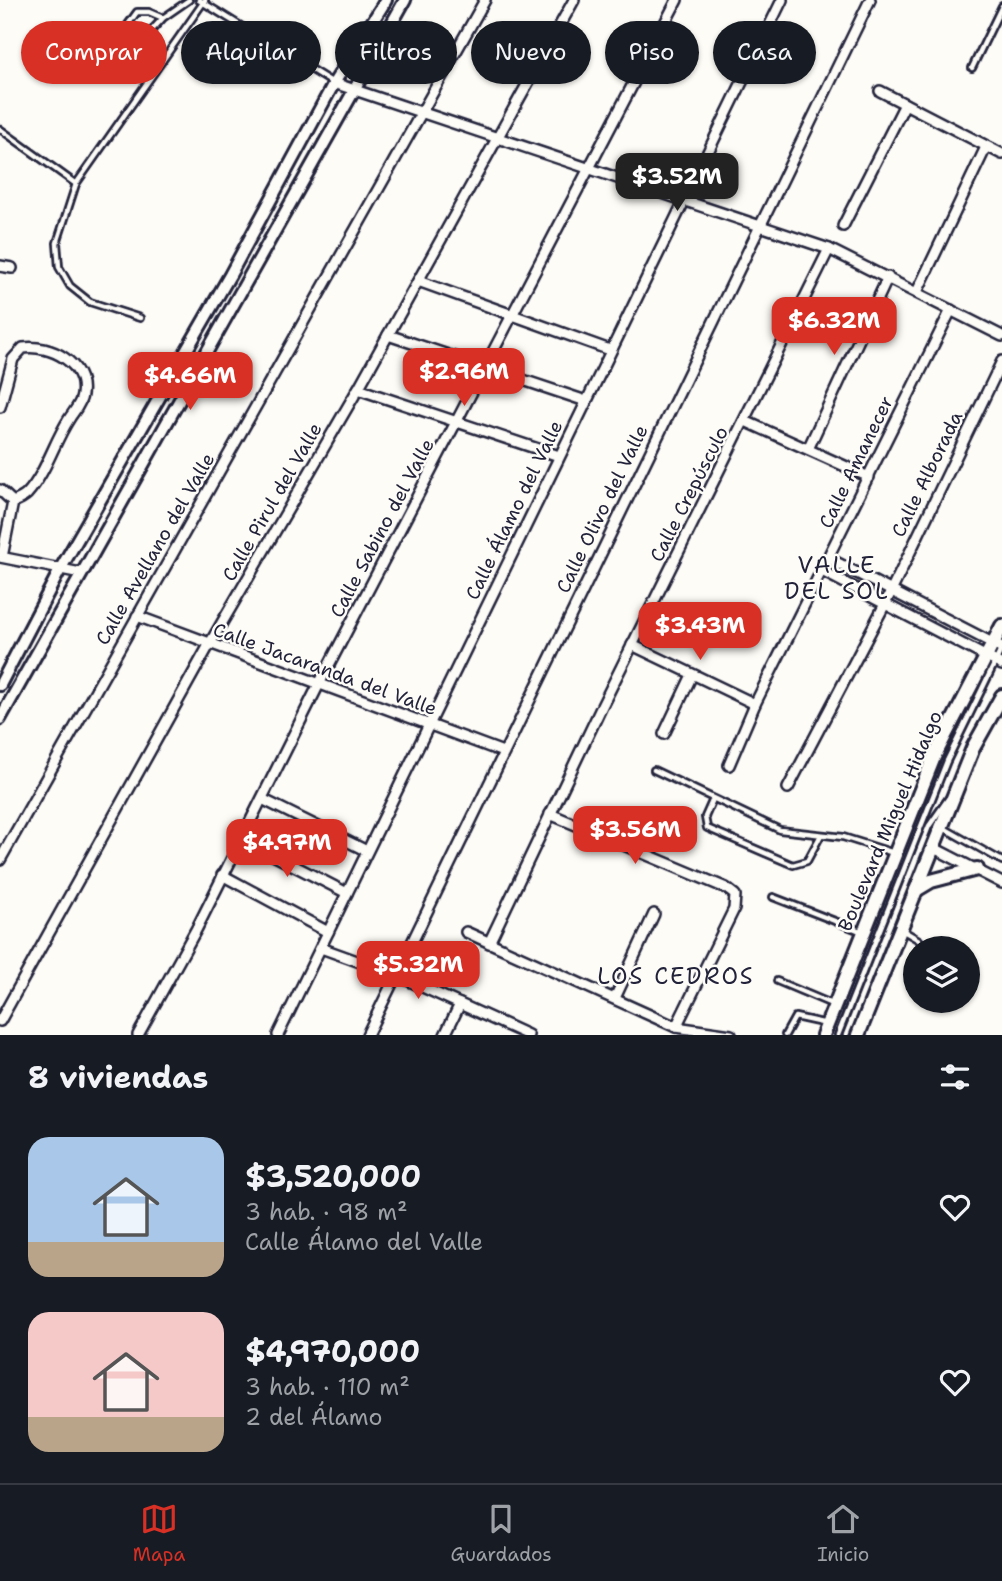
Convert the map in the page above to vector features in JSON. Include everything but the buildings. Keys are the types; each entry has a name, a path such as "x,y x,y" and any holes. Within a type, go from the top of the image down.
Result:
{"main road":[{"name":"Boulevard Miguel Hidalgo","path":"825,1030 934,757 994,660 1000,647 1002,626"},
{"path":"858,1035 973,748 1002,696"},
{"path":"915,891 931,881 977,869"}],"street":[{"path":"0,685 61,568 230,275 334,83 386,0"},
{"path":"0,719 405,0"},
{"name":"Calle Avellano del Valle","path":"0,860 485,0"},
{"name":"Calle Pirul del Valle","path":"0,1021 209,645 358,389 574,0"},
{"name":"Calle Sabino del Valle","path":"138,1035 677,0"},
{"name":"Calle Álamo del Valle","path":"278,1035 782,0"},
{"name":"Calle Olivo del Valle","path":"367,1035 870,0"},
{"path":"334,83 829,249 1002,336"},
{"path":"880,91 1002,154"},
{"path":"843,226 905,104"},
{"path":"917,292 986,147"},
{"name":"Calle Crepúsculo","path":"489,943 632,645 829,249"},
{"path":"0,266 12,268"},
{"path":"808,449 888,277"},
{"path":"418,281 611,350"},
{"name":"Calle Amanecer","path":"729,765 755,704 951,310"},
{"path":"388,335 586,401"},
{"path":"0,407 13,359 23,348 52,349 75,368 81,381 80,402 60,432 39,477 25,496 13,502"},
{"name":"Calle Alborada","path":"788,788 885,604 1002,361"},
{"path":"358,389 559,456"},
{"path":"745,421 869,477"},
{"path":"0,490 13,502"},
{"path":"13,502 1,557 81,573"},
{"path":"828,558 1000,647"},
{"path":"822,571 994,660"},
{"name":"Calle Jacaranda del Valle","path":"137,616 318,686 503,752"},
{"path":"632,645 755,704"},
{"path":"664,734 692,675"},
{"path":"262,799 367,851"},
{"path":"550,814 726,888 735,895 734,909 676,1027"},
{"path":"240,838 347,893"},
{"path":"932,847 1002,883"},
{"path":"222,875 328,932"},
{"path":"615,998 654,914"},
{"path":"466,932 676,1027 731,1035"},
{"path":"321,948 396,975 525,1034"},
{"path":"445,1035 460,1004"}],"lane":[{"path":"163,18 149,12 137,12 112,43 111,48 129,55 163,18 189,0"},
{"path":"140,318 90,302 70,286 59,267 57,243 76,184 202,1 334,83"},
{"path":"972,68 1002,6"},
{"path":"0,129 76,184"},
{"path":"838,1035 947,761 994,660"},
{"path":"654,770 780,830 852,839 895,853"},
{"path":"846,1035 929,826 940,807 956,791"},
{"path":"713,799 705,817 707,828 793,865 807,861 821,835"},
{"path":"941,827 1002,861"},
{"path":"773,897 863,932"},
{"path":"901,929 910,936"},
{"path":"777,981 835,1006"},
{"path":"785,1035 794,1017 825,1030"}],"district":[{"name":"VALLE DEL SOL","path":"837,578"},
{"name":"LOS CEDROS","path":"676,976"}]}
